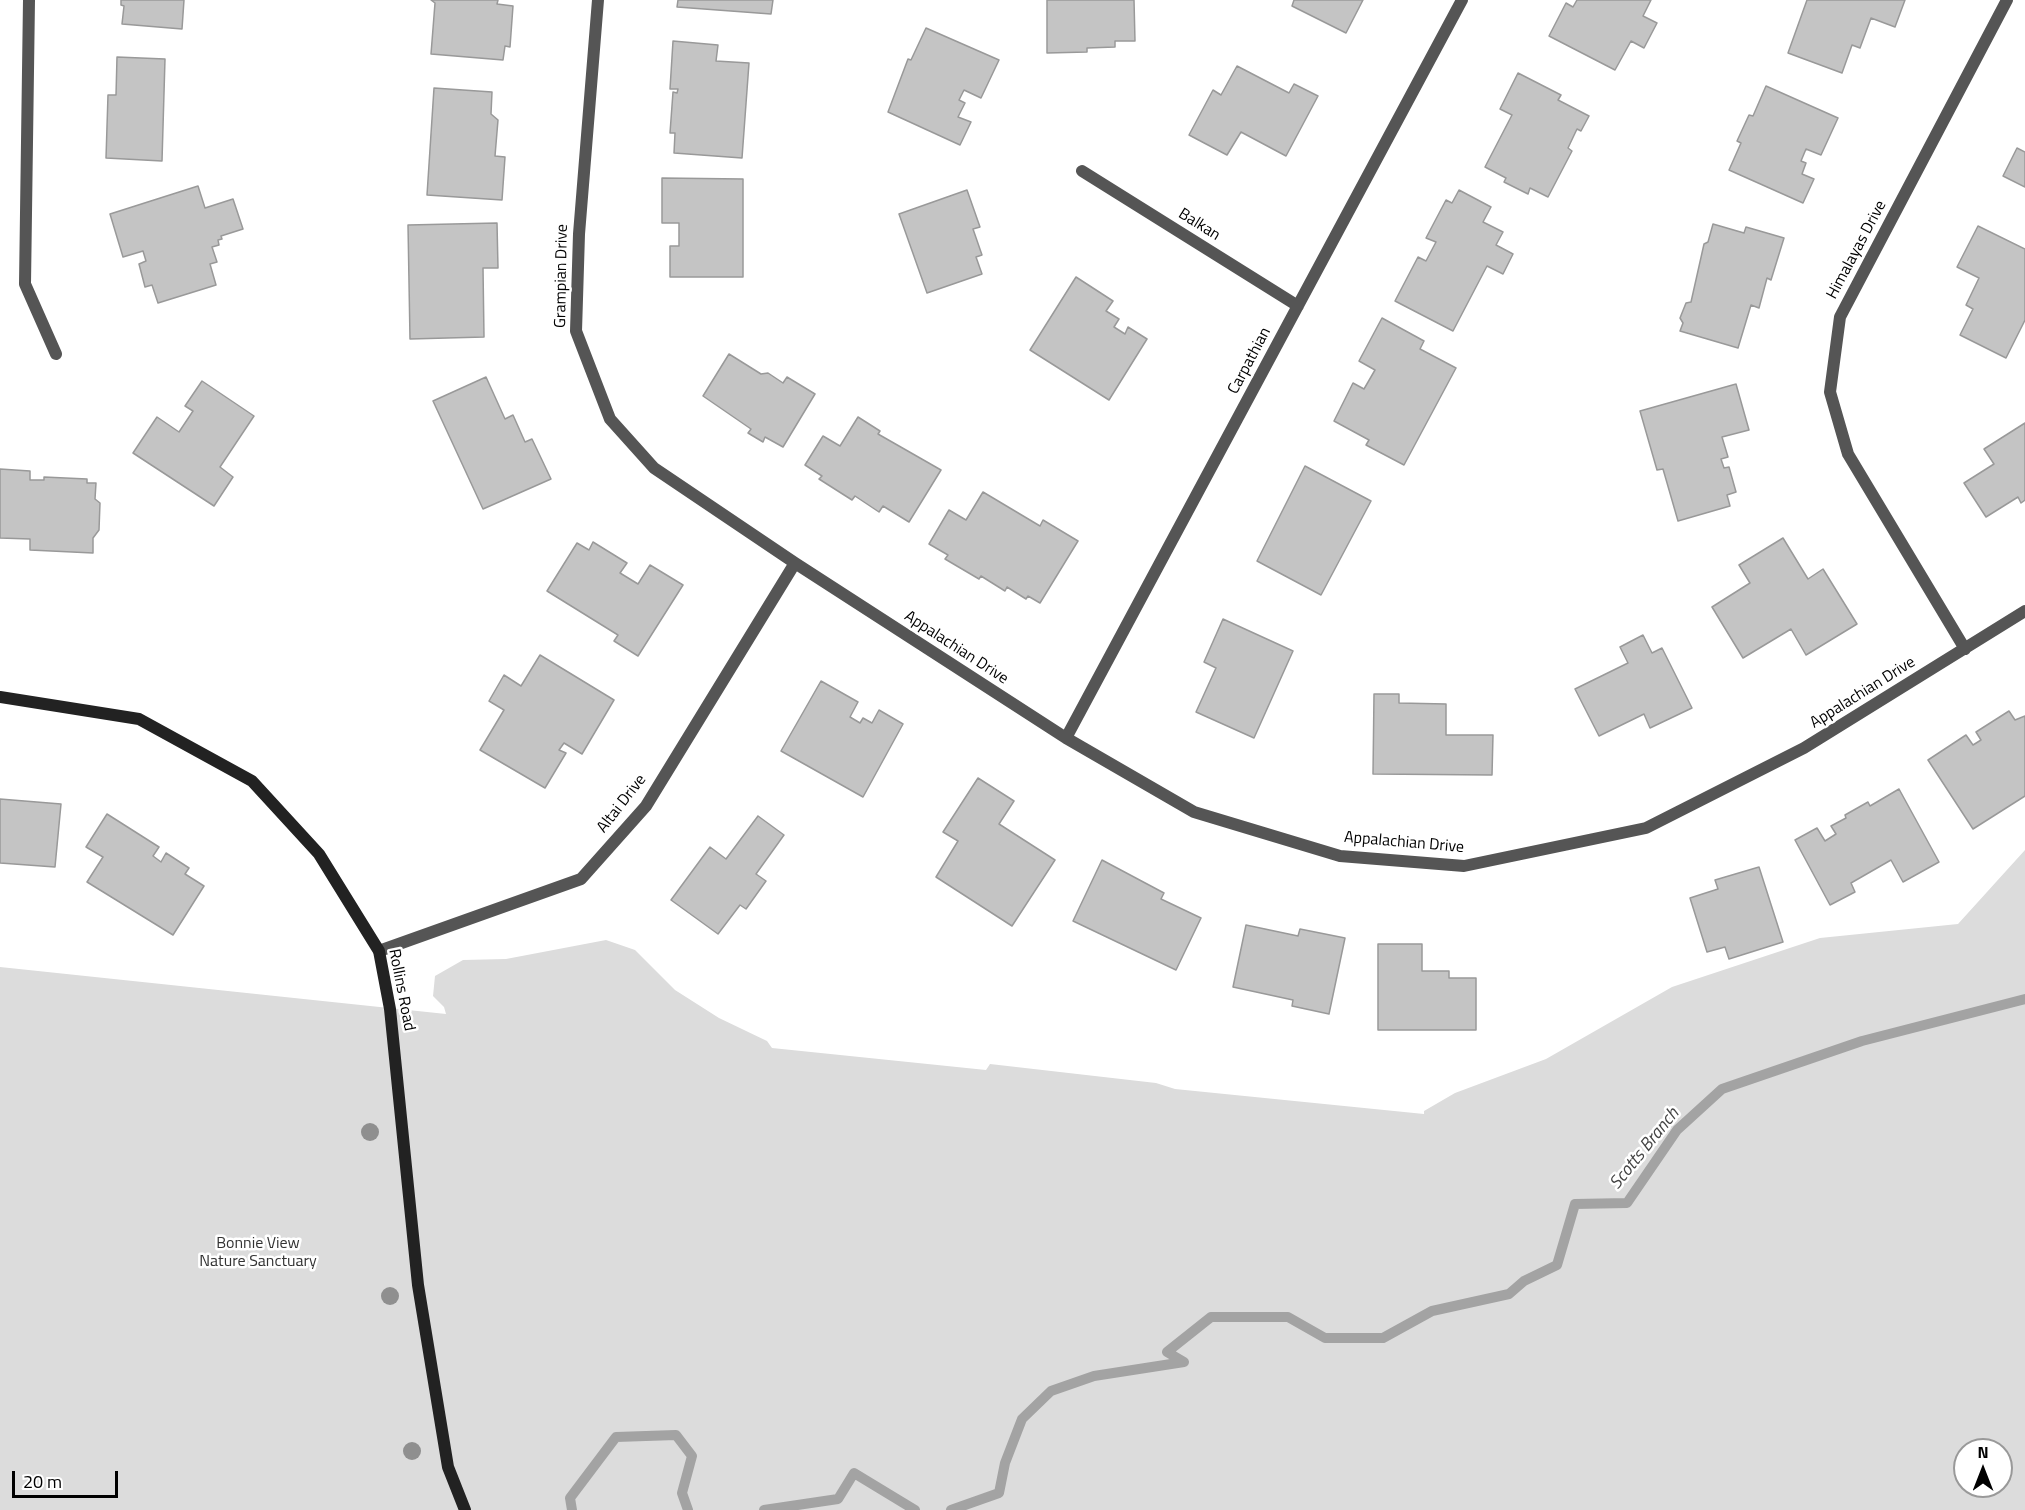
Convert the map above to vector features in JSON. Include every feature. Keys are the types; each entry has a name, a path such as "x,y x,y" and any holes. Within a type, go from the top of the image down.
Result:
{"street":[{"path":"29,0 25,284 56,354"},
{"name":"Grampian Drive","path":"598,0 579,234 576,331 610,418 654,468 795,563"},
{"name":"Carpathian","path":"1066,738 1462,0"},
{"name":"Himalayas Drive","path":"1965,649 1848,454 1830,392 1840,317 2007,0"},
{"name":"Balkan","path":"1082,171 1298,306"},
{"name":"Appalachian Drive","path":"795,563 1066,738 1194,812 1340,856 1464,866 1646,828 1804,748 2025,611"},
{"name":"Altai Drive","path":"379,951 581,879 646,806 795,563"},
{"name":"Rollins Road","path":"0,697 140,719 252,781 319,854 379,951 390,1009 418,1285 448,1467 465,1510"}],"green space":[{"name":"Bonnie View Nature Sanctuary","path":"2025,850 2025,1510 0,1510 0,967 446,1014 444,1007 433,996 435,976 463,960 506,959 606,940 635,950 675,990 719,1018 767,1041 772,1048 986,1070 990,1064 1156,1083 1175,1089 1424,1114 1424,1111 1455,1093 1546,1059 1672,987 1820,938 1958,924"}],"building":[{"path":"121,0 184,0 182,29 122,24 124,6 121,5"},
{"path":"431,0 498,0 497,4 513,6 510,47 505,46 503,60 431,54 435,3"},
{"path":"678,0 773,0 771,14 677,7"},
{"path":"1047,0 1134,0 1135,41 1115,41 1115,47 1087,48 1087,52 1047,53"},
{"path":"1294,0 1363,0 1346,33 1292,6"},
{"path":"1577,0 1651,0 1643,16 1657,23 1644,48 1631,41 1615,70 1549,36 1566,3 1573,7"},
{"path":"1807,0 1905,0 1895,27 1871,18 1860,48 1852,45 1842,73 1788,53"},
{"path":"926,28 999,60 981,98 964,90 959,100 965,103 958,117 971,122 960,145 888,112 908,59 911,60"},
{"path":"673,41 718,45 716,61 749,63 742,158 674,153 675,133 670,133 673,92 677,93 678,89 670,89"},
{"path":"117,57 165,59 162,161 106,158 108,95 116,95"},
{"path":"1237,66 1289,93 1294,84 1318,96 1286,156 1241,132 1227,155 1189,135 1213,90 1221,95"},
{"path":"1518,73 1561,95 1558,100 1589,116 1581,131 1577,129 1568,148 1572,151 1548,197 1530,188 1528,194 1504,182 1506,178 1485,167 1512,115 1500,109"},
{"path":"1766,86 1838,118 1821,155 1806,149 1801,161 1806,163 1802,174 1814,179 1803,203 1729,170 1741,143 1737,141 1749,115 1753,116"},
{"path":"434,88 492,92 491,114 498,120 495,156 505,157 502,200 427,195"},
{"path":"2017,148 2025,152 2025,187 2003,176"},
{"path":"662,178 743,179 743,277 670,277 670,246 679,246 679,223 662,223"},
{"path":"198,186 205,208 233,199 243,229 221,236 222,239 218,240 219,245 212,247 217,262 210,264 216,285 158,303 152,285 145,287 139,264 146,261 143,251 123,257 110,214"},
{"path":"967,190 980,227 973,229 982,255 976,257 982,274 927,293 899,214"},
{"path":"1459,190 1491,207 1483,222 1503,232 1496,245 1513,254 1503,274 1487,266 1453,331 1395,301 1418,257 1426,261 1436,242 1426,238 1446,200 1452,203"},
{"path":"497,223 498,268 483,268 484,337 410,339 408,225"},
{"path":"1713,224 1744,233 1746,227 1784,238 1771,280 1767,278 1759,308 1751,305 1738,348 1680,331 1683,323 1680,318 1686,303 1691,302 1704,244 1708,242"},
{"path":"1978,226 2025,249 2025,320 2006,358 1960,335 1973,309 1966,305 1979,278 1957,267"},
{"path":"1076,277 1113,301 1106,311 1119,319 1114,327 1125,334 1128,327 1147,339 1109,400 1030,350"},
{"path":"1382,318 1424,341 1420,349 1456,368 1404,465 1366,445 1369,440 1334,421 1353,383 1364,389 1375,370 1359,361"},
{"path":"729,354 761,374 768,373 783,383 787,377 815,394 783,447 765,437 763,442 748,433 751,429 703,396"},
{"path":"486,377 505,419 513,415 525,442 532,439 551,479 483,509 433,401"},
{"path":"202,381 254,416 220,467 233,477 214,506 133,453 157,417 179,432 193,411 185,406"},
{"path":"1736,384 1749,430 1722,437 1728,457 1721,459 1724,468 1729,467 1736,492 1727,495 1730,506 1678,521 1663,469 1657,470 1640,411"},
{"path":"858,417 880,431 878,434 941,470 909,522 883,506 879,512 855,496 852,500 819,479 822,476 805,465 823,436 840,446"},
{"path":"2025,423 2025,500 2021,503 2018,497 1986,517 1964,483 1994,464 1984,449"},
{"path":"1305,466 1371,501 1321,595 1257,561"},
{"path":"0,469 30,471 30,480 44,480 44,477 87,479 87,483 96,483 95,499 100,503 99,530 93,538 93,553 30,550 30,539 0,538"},
{"path":"983,492 1040,526 1043,520 1078,541 1040,603 1028,596 1026,599 1007,587 1005,591 981,576 979,579 945,559 948,555 929,544 949,510 966,520"},
{"path":"1783,538 1808,579 1823,569 1857,624 1806,655 1791,629 1743,658 1712,607 1750,583 1739,565"},
{"path":"593,542 627,563 620,573 638,584 650,565 683,585 638,656 614,641 618,635 547,591 577,543 589,550"},
{"path":"1223,619 1293,651 1254,738 1196,712 1216,668 1204,662"},
{"path":"1643,635 1652,653 1662,648 1692,708 1650,728 1644,714 1599,736 1575,689 1628,663 1620,647"},
{"path":"540,655 614,700 582,754 564,743 559,750 566,753 545,788 480,750 504,710 489,701 504,675 521,686"},
{"path":"821,681 858,702 850,717 860,723 863,718 872,723 879,710 903,724 863,797 781,751"},
{"path":"1374,694 1399,694 1399,703 1446,704 1446,735 1493,735 1492,775 1373,774"},
{"path":"2009,711 2015,720 2025,716 2025,796 1973,829 1928,760 1966,735 1973,745 1981,740 1976,732"},
{"path":"978,778 1014,801 999,824 1055,860 1012,926 936,877 958,841 943,832"},
{"path":"1899,789 1939,862 1903,882 1891,860 1851,883 1855,892 1830,905 1795,840 1817,828 1825,841 1836,834 1831,826 1846,818 1845,815 1868,802 1870,806"},
{"path":"0,799 61,804 55,867 0,863"},
{"path":"107,814 159,847 153,856 161,862 166,853 189,868 185,874 204,886 173,935 87,882 103,857 86,847"},
{"path":"758,816 784,835 756,874 766,881 746,909 740,905 718,934 671,900 710,847 726,859"},
{"path":"1102,860 1164,893 1161,899 1201,918 1176,970 1073,921"},
{"path":"1759,867 1783,942 1729,959 1725,947 1707,952 1690,898 1718,889 1715,880"},
{"path":"1246,925 1298,936 1300,929 1345,938 1329,1014 1292,1006 1293,1000 1233,987"},
{"path":"1378,944 1422,944 1422,971 1449,971 1449,978 1476,978 1476,1030 1378,1030"}],"waterway":[{"name":"Scotts Branch","path":"951,1510 999,1493 1005,1463 1022,1419 1051,1391 1094,1376 1184,1362 1167,1352 1211,1317 1288,1317 1325,1338 1383,1338 1432,1311 1509,1294 1524,1281 1557,1265 1575,1204 1627,1203 1677,1130 1722,1089 1862,1041 2025,999"},
{"name":"Scotts Branch","path":"572,1510 570,1498 616,1437 676,1435 692,1456 682,1493 688,1510"},
{"name":"Scotts Branch","path":"764,1510 838,1499 854,1473 915,1510"}]}
